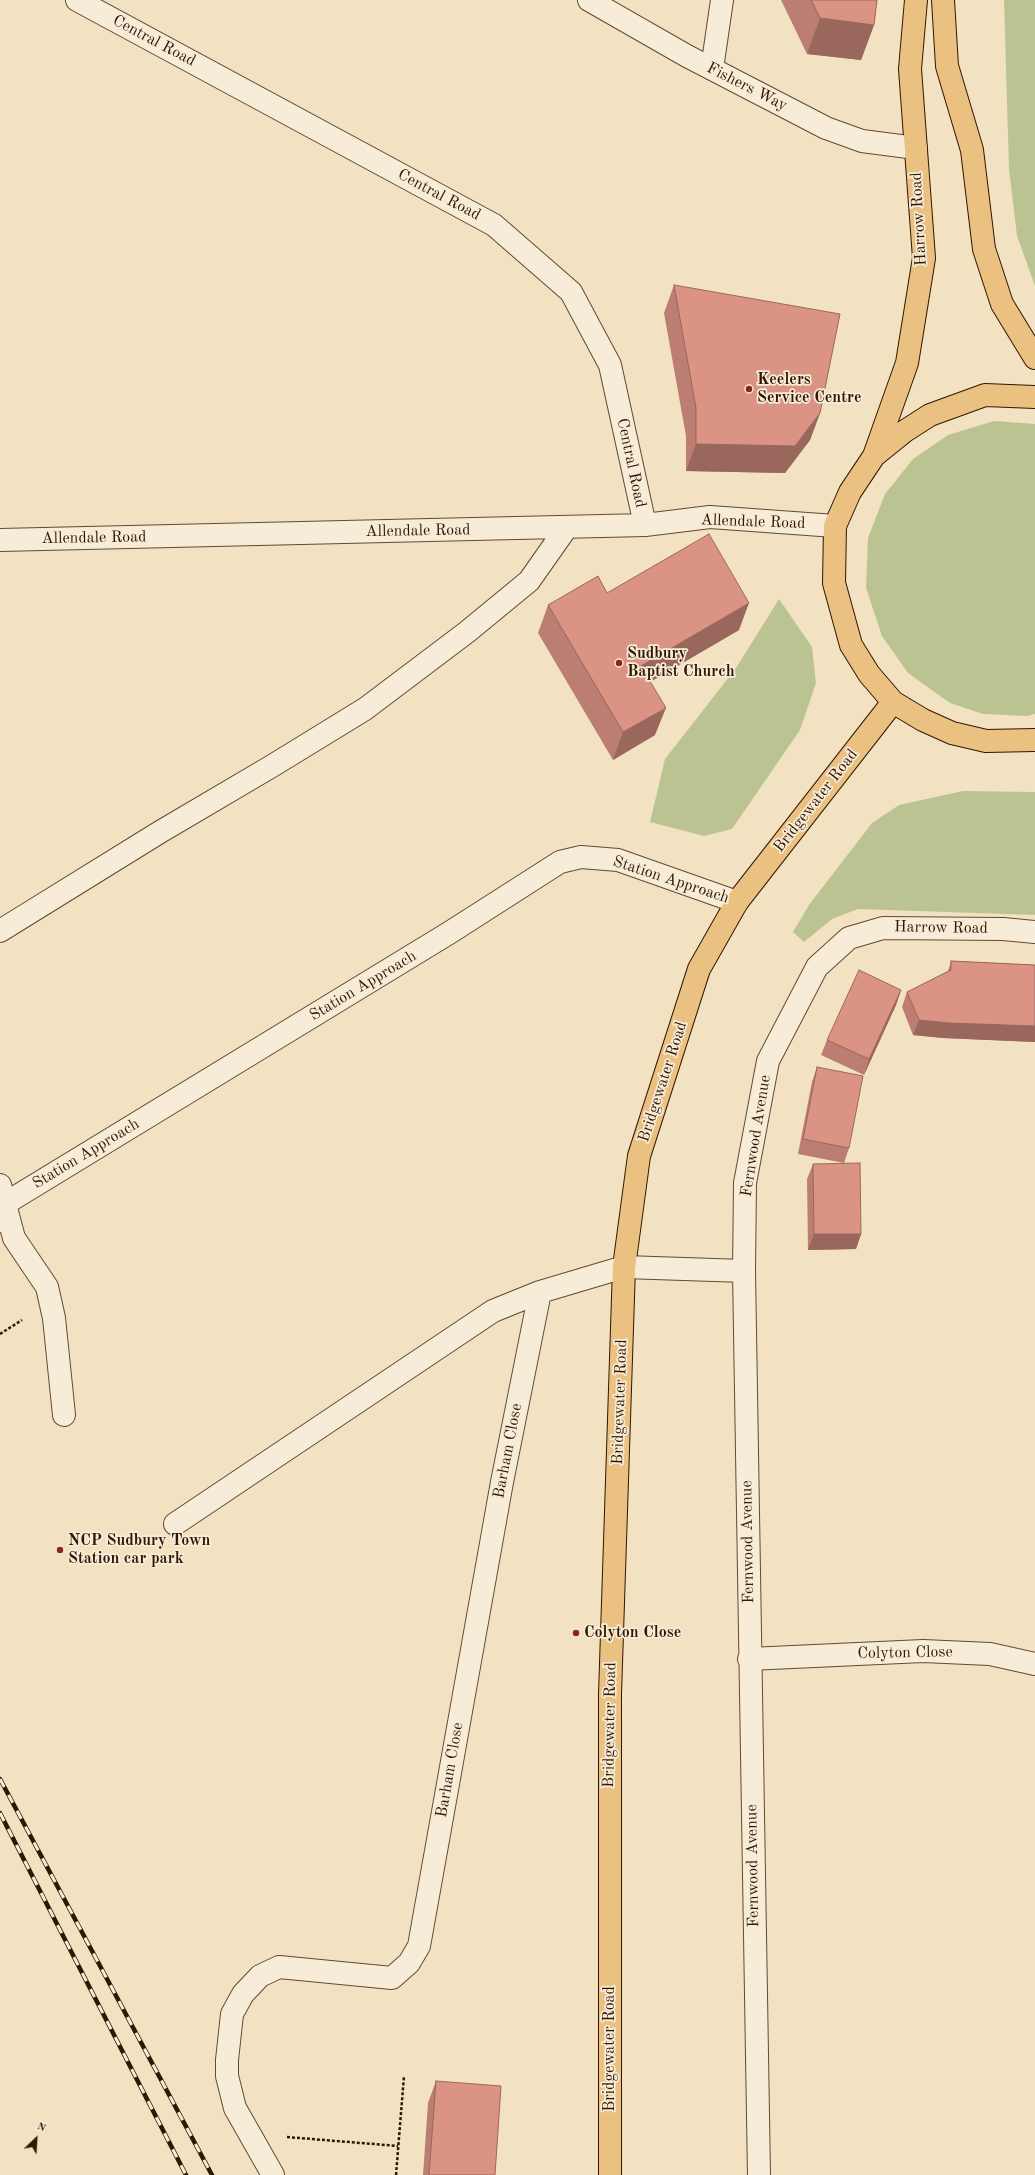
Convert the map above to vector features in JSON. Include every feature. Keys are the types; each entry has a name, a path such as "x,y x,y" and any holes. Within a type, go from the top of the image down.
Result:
{"main road":[{"name":"Harrow Road","path":"874,456 906,363 924,258 910,69 916,0"},
{"path":"943,0 947,66 972,150 984,249 1002,304 1035,358"},
{"path":"1035,397 985,395 930,415 905,431 874,456 850,492 835,526 834,583 851,645 869,674 893,702 923,720 952,733 986,741 1035,740"},
{"name":"Bridgewater Road","path":"610,2175 610,1694 624,1267 639,1156 699,969 737,902 893,702"}],"street":[{"name":"Central Road","path":"77,0 494,225 571,292 610,365 645,525"},
{"name":"Fishers Way","path":"589,0 712,69 826,128 862,141 916,148"},
{"path":"712,69 722,0"},
{"name":"Allendale Road","path":"0,540 645,525 710,517 835,526"},
{"path":"0,932 160,832 365,709 467,632 529,581 567,527"},
{"name":"Station Approach","path":"1,1203 443,937 560,862 581,857 618,860 737,902"},
{"name":"Harrow Road","path":"849,938 884,928 1003,929 1035,932"},
{"name":"Fernwood Avenue","path":"758,2175 744,1271 745,1183 768,1061 817,967 849,938"},
{"path":"1,1203 14,1238 47,1287 54,1318 64,1415"},
{"path":"175,1524 493,1312 540,1292 624,1267 744,1271"},
{"name":"Barham Close","path":"272,2175 236,2108 227,2076 227,2060 232,2014 243,1994 260,1976 279,1967 392,1978 409,1963 419,1946 502,1482 540,1292"},
{"name":"Colyton Close","path":"750,1659 923,1650 990,1654 1035,1664"}],"path":[{"path":"0,1334 27,1317"},
{"path":"396,2175 404,2076"},
{"path":"282,2136 398,2146"}],"green space":[{"path":"1004,0 1035,0 1035,286 1017,236 1009,169"},
{"path":"994,421 1035,424 1035,714 1027,716 983,714 950,703 908,673 882,636 866,588 868,538 885,494 913,459 948,435"},
{"path":"779,599 812,647 816,683 800,730 732,829 704,836 650,822 665,759 736,668"},
{"path":"963,791 1035,792 1035,915 858,909 832,919 804,942 793,932 809,905 872,823 899,805"}],"building":[{"path":"811,0 877,0 874,25 820,18"},
{"name":"Keelers Service Centre","path":"674,285 840,314 820,413 795,446 696,444 696,408"},
{"name":"Sudbury Baptist Church","path":"709,534 749,603 641,666 666,708 623,732 548,605 598,576 607,593"},
{"path":"951,961 1035,965 1035,1026 949,1023 919,1020 907,992 951,970"},
{"path":"859,970 901,990 869,1059 827,1040"},
{"path":"817,1067 863,1076 849,1148 803,1139"},
{"path":"860,1163 861,1234 814,1234 813,1164"},
{"path":"436,2081 501,2086 495,2175 429,2175"}],"railway":[{"path":"0,1779 212,2175"},
{"path":"0,1813 186,2175"}],"place":[{"name":"Keelers Service Centre","path":"749,389"},
{"name":"Sudbury Baptist Church","path":"619,663"},
{"name":"NCP Sudbury Town Station car park","path":"60,1550"},
{"name":"Colyton Close","path":"576,1633"}]}
